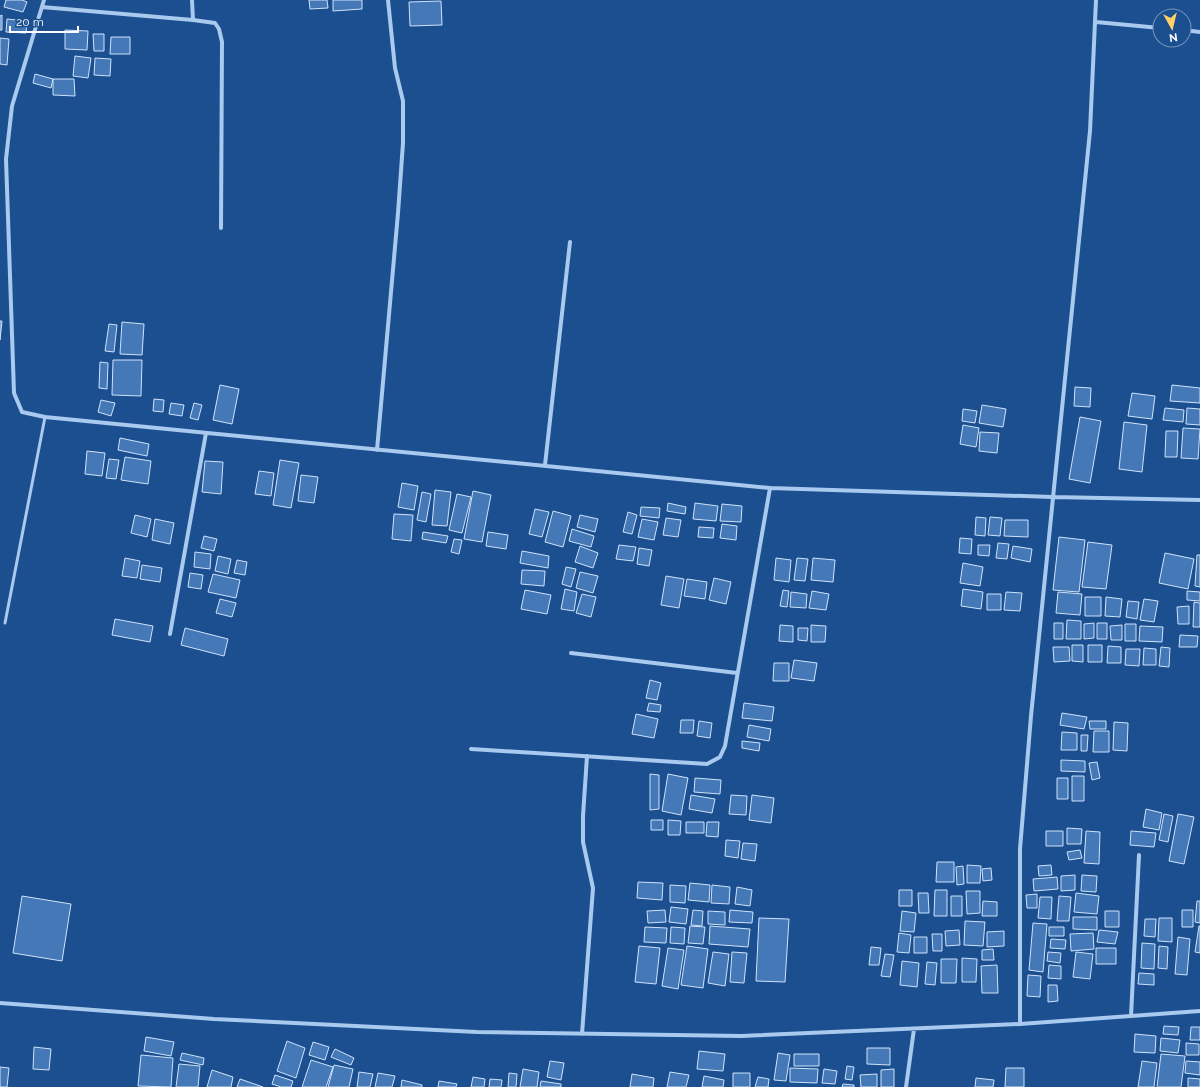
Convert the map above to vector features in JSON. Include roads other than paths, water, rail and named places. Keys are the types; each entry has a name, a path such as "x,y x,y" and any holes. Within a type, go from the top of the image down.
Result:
{"street":[{"path":"44,0 12,106 6,159 14,393 22,412 45,417 770,488 1053,498 1200,500"},
{"path":"192,0 192,20"},
{"path":"377,450 403,143 403,101 395,68 388,0"},
{"path":"1020,1024 1020,848 1090,131 1096,0"},
{"path":"42,7 215,23 219,29 222,42 221,228"},
{"path":"1096,22 1152,27"},
{"path":"0,159 6,159"},
{"path":"545,465 570,242"},
{"path":"170,634 206,433"},
{"path":"471,749 707,764 720,757 725,746 770,488"},
{"path":"571,653 738,673"},
{"path":"582,1034 592,888 583,842 583,816 587,756"},
{"path":"1131,1016 1139,855"},
{"path":"0,1003 214,1019 469,1032 741,1036 1020,1024 1200,1011"},
{"path":"906,1087 914,1029"}],"lane":[{"path":"5,623 45,417"}]}
